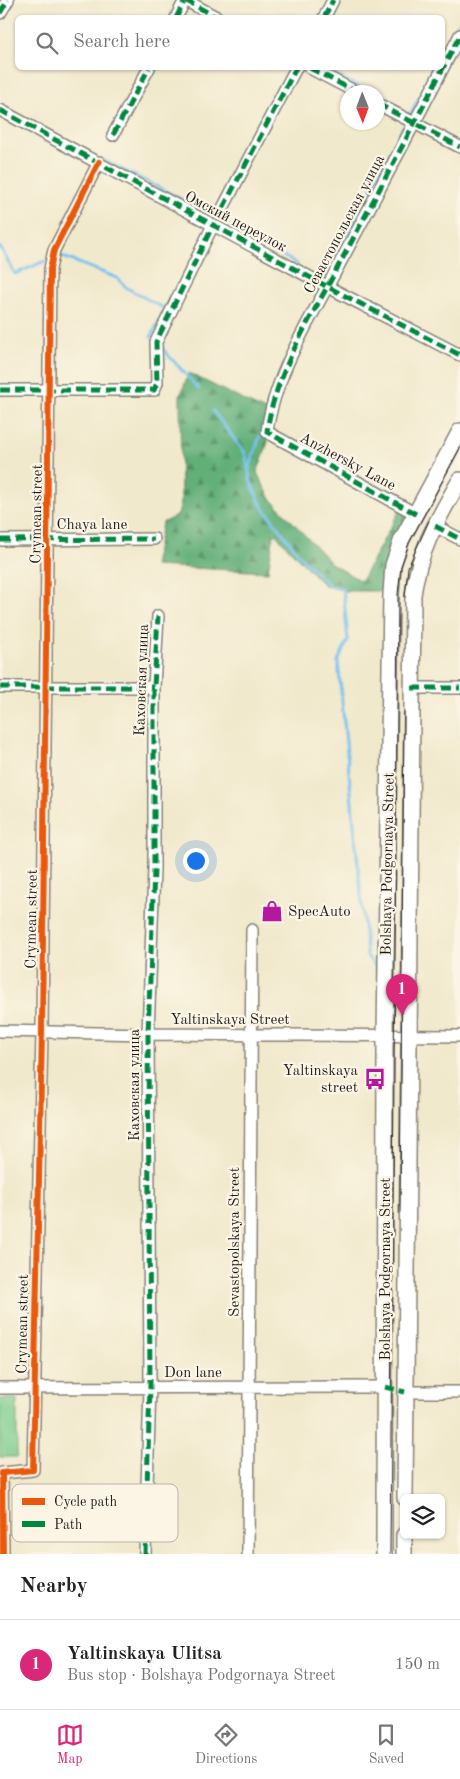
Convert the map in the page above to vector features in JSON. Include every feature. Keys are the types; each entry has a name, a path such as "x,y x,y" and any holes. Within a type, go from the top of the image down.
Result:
{"main road":[{"name":"Bolshaya Podgornaya Street","path":"384,1554 385,1036 391,594 393,565 402,539 460,431"},
{"name":"Bolshaya Podgornaya Street","path":"405,1494 413,594 416,569 435,526 460,480"},
{"path":"404,1539 404,1554"}],"street":[{"path":"0,13 8,0"},
{"path":"178,15 185,0 212,15"},
{"path":"326,15 333,0"},
{"name":"Севастопольская улица","path":"445,64 460,35"},
{"path":"113,136 148,70"},
{"path":"223,208 295,70"},
{"path":"314,70 343,85"},
{"name":"Севастопольская улица","path":"268,432 270,413 302,332 328,287 442,70"},
{"path":"385,108 460,147"},
{"name":"Омский переулок","path":"0,110 328,287 460,355"},
{"name":"Crymean street","path":"3,1554 2,1473 33,1470 33,1388 42,1030 50,268 52,256 99,162"},
{"path":"0,390 151,391 156,388 156,342 213,225"},
{"name":"Anzhersky Lane","path":"268,432 292,448 416,514"},
{"path":"435,526 460,539"},
{"name":"Chaya lane","path":"0,540 154,539"},
{"name":"Каховская улица","path":"147,1484 150,1387 148,1034 154,870 154,687 158,616"},
{"path":"0,687 154,687"},
{"path":"412,688 460,688"},
{"name":"Sevastopolskaya Street","path":"248,1554 252,930"},
{"name":"Yaltinskaya Street","path":"0,1030 148,1034 460,1036"},
{"name":"Don lane","path":"0,1388 385,1388"},
{"path":"405,1392 460,1392"}],"green space":[{"path":"189,373 267,412 268,442 257,473 271,499 332,564 361,581 400,510 411,516 388,565 383,591 346,591 325,586 274,533 268,572 154,566 162,523 178,515 181,502 180,396"},
{"path":"0,1399 17,1399 17,1457 0,1457"}],"waterway":[{"path":"445,48 460,21"},
{"path":"327,70 356,85"},
{"path":"407,113 410,115 434,70"},
{"path":"385,101 390,104"},
{"path":"326,278 403,127"},
{"path":"102,159 207,212 297,264"},
{"path":"0,247 15,274 45,261"},
{"path":"58,255 117,278 127,288 165,309 151,337"},
{"path":"160,346 199,389"},
{"path":"213,411 245,453 251,483 262,506 305,562 330,586 343,589 348,640 338,661 367,956 379,971"},
{"path":"249,469 262,430"}],"tram line":[{"path":"390,1554 398,594 401,566 409,543 460,448"},
{"path":"405,597 408,567 429,521"},
{"path":"400,1212 404,712"}],"marked path":[{"path":"0,13 8,0"},
{"path":"185,0 212,15"},
{"path":"178,15 185,0"},
{"path":"326,15 333,0"},
{"path":"445,64 460,35"},
{"path":"113,135 148,70"},
{"path":"223,208 295,70"},
{"path":"314,70 343,85"},
{"path":"416,514 267,432 278,388 296,345 442,70"},
{"path":"385,108 460,147"},
{"path":"0,110 328,287 460,355"},
{"path":"0,390 154,390 157,383 156,342 213,225"},
{"path":"435,526 460,539"},
{"path":"0,540 154,539"},
{"path":"147,1484 150,1387 148,1034 154,870 154,687 158,616"},
{"path":"0,687 154,687"},
{"path":"412,688 460,688"},
{"path":"385,1387 405,1392"},
{"path":"145,1542 145,1554"}],"cycle path":[{"path":"3,1554 2,1473 33,1470 42,1031 50,269 54,250 99,162"}],"place":[{"name":"SpecAuto","path":"272,911"},
{"name":"Yaltinskaya Ulitsa","path":"402,1015"},
{"name":"Yaltinskaya street","path":"375,1079"}]}
